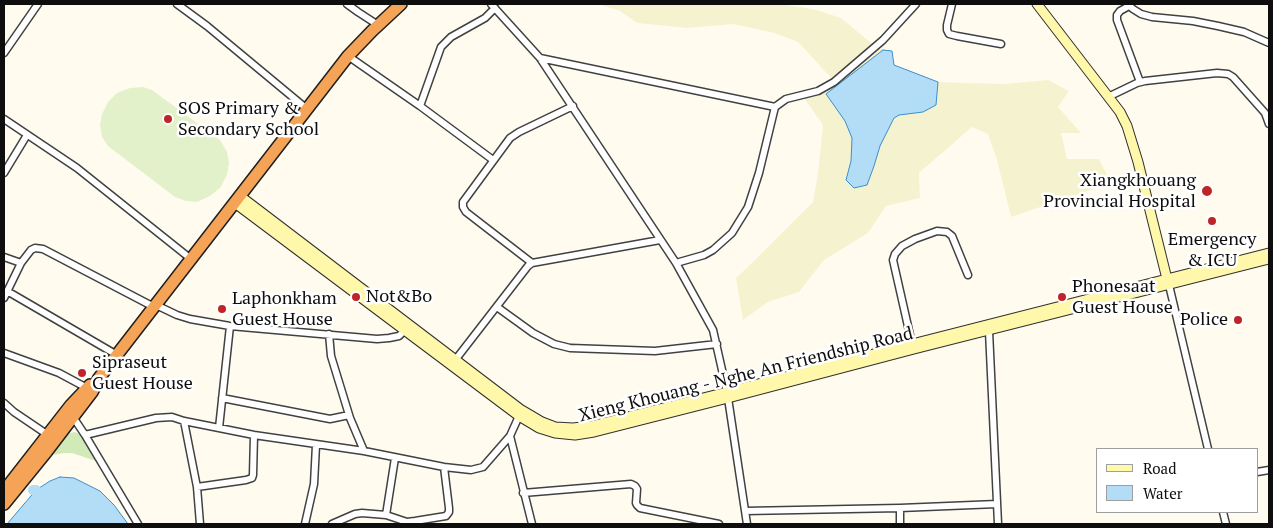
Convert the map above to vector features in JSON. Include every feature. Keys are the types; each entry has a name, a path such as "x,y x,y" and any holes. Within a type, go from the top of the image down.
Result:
{"highway":[{"path":"4,504 47,451 92,392 99,378 348,56 360,42 401,4"},
{"path":"4,491 86,388 99,378"}],"street":[{"path":"4,53 38,4"},
{"path":"177,4 207,26 307,109"},
{"path":"347,4 378,25"},
{"path":"540,58 775,106 786,99 818,91 834,82 883,40 916,4"},
{"path":"952,4 947,25 949,34 1001,44"},
{"path":"1038,4 1110,96 1126,126 1138,162 1208,448"},
{"path":"1140,82 1116,20 1120,11 1128,5 1141,14 1152,17 1193,21 1218,26 1244,32 1269,43"},
{"path":"420,106 441,47 451,37 485,18 493,6 540,58 676,263 713,330 728,395 747,524"},
{"path":"348,56 493,160"},
{"path":"1110,96 1140,82 1217,73 1228,74 1233,77 1265,113 1269,124"},
{"path":"532,263 466,212 463,202 510,138 573,106"},
{"path":"676,263 704,255 713,250 732,233 751,198 775,106"},
{"path":"4,119 77,168 191,259"},
{"path":"4,173 27,135"},
{"name":"Xieng Khouang - Nghe An Friendship Road","path":"237,200 454,362 520,409 555,427 591,426 728,395 914,349 1168,282 1269,259"},
{"name":"Xieng Khouang - Nghe An Friendship Road","path":"237,200 405,330 454,362 518,416 539,428 556,433 575,435 594,432 912,344 988,328"},
{"path":"912,344 893,260 895,254 902,246 915,238 938,230 947,232 952,236 968,275"},
{"path":"454,362 532,263 660,240"},
{"path":"4,298 21,263 30,250 35,248 44,249 155,306 190,320 230,326 377,339 399,336 405,330"},
{"name":"Xieng Khouang - Nghe An Friendship Road","path":"1168,282 1269,253"},
{"path":"4,257 21,263"},
{"path":"7,291 117,355"},
{"path":"497,307 533,334 554,344 570,348 655,351 717,344"},
{"path":"219,428 230,326"},
{"path":"988,328 998,524"},
{"path":"329,334 330,356 349,415 364,452"},
{"path":"4,353 59,373 86,388"},
{"path":"222,398 330,419 349,415"},
{"path":"4,403 48,435"},
{"path":"85,435 156,418 172,417 254,435 364,452 444,467 477,470 483,467 510,436 518,416"},
{"path":"73,417 138,524"},
{"path":"184,421 197,487 200,524"},
{"path":"197,487 252,478 254,435"},
{"path":"510,436 532,524"},
{"path":"305,524 314,484 316,445"},
{"path":"386,515 395,458"},
{"path":"332,524 362,513 386,515 407,522 446,516 449,508 444,467"},
{"path":"523,493 631,484 635,486 636,503 640,508 719,524"},
{"path":"745,512 997,504"},
{"path":"900,508 900,524"}],"shaded area":[{"path":"598,4 781,4 817,10 841,18 876,47 892,51 894,65 938,82 1004,84 1048,80 1069,91 1058,107 1081,133 1061,133 1067,159 1099,159 1111,183 1011,217 997,160 988,134 972,127 919,173 920,198 886,206 868,233 824,260 799,292 768,302 743,320 736,278 813,202 823,125 802,95 834,81 798,42 774,33 733,24 687,28 637,23 620,11"}],"green space":[{"path":"143,87 152,90 220,140 227,152 229,163 227,175 220,188 210,196 197,202 175,197 108,146 102,137 100,125 102,114 108,102 117,93 130,88"},
{"path":"75,432 83,438 96,461 72,453 53,455 62,439"}],"water":[{"path":"883,50 892,51 894,65 938,82 936,105 923,112 899,115 894,118 880,146 867,185 854,188 846,180 851,161 852,138 845,121 826,94"},
{"path":"60,477 74,478 100,491 114,505 128,524 7,524 36,490"}],"place":[{"name":"SOS Primary & Secondary School","path":"168,119"},
{"name":"Xiangkhouang Provincial Hospital","path":"1207,191"},
{"name":"Emergency & ICU","path":"1212,221"},
{"name":"Not&Bo","path":"356,297"},
{"name":"Phonesaat Guest House","path":"1062,297"},
{"name":"Laphonkham Guest House","path":"222,309"},
{"name":"Police","path":"1238,320"},
{"name":"Sipraseut Guest House","path":"82,373"}]}
